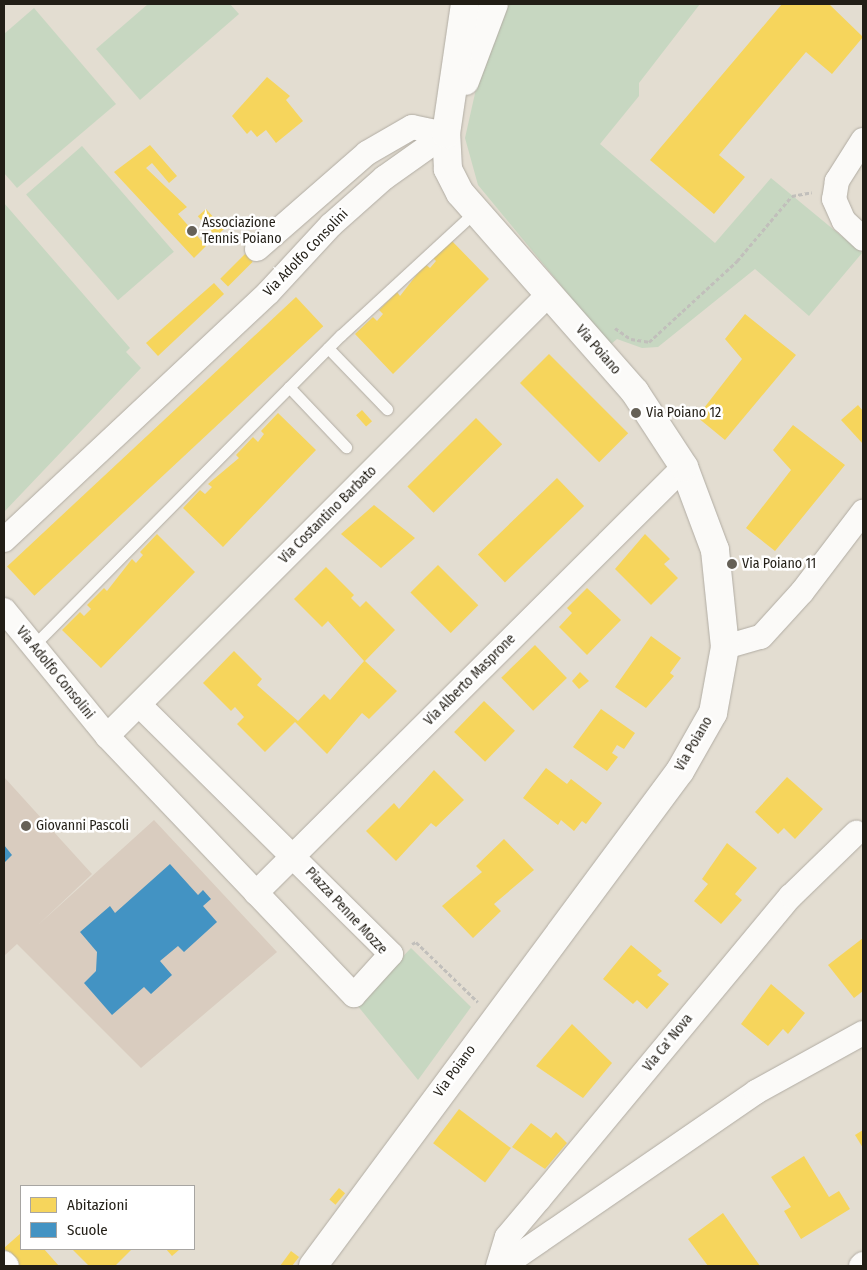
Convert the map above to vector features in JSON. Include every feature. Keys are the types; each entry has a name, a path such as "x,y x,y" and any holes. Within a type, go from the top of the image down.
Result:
{"street":[{"name":"Via Poiano","path":"313,1266 494,1018 680,771 713,713 725,647 715,550 684,467 635,392 476,211 448,169 446,134 465,4"},
{"name":"Via Poiano","path":"446,134 494,4"},
{"path":"257,249 368,153 412,127 446,134"},
{"name":"Via Adolfo Consolini","path":"4,540 268,293 331,225 384,178 446,134"},
{"path":"863,140 837,181 834,199 844,221 863,239"},
{"name":"Via Costantino Barbato","path":"107,736 548,294"},
{"name":"Via Alberto Masprone","path":"256,893 684,467"},
{"path":"725,647 761,637 802,592 863,512"},
{"name":"Via Adolfo Consolini","path":"4,610 107,736"},
{"name":"Piazza Penne Mozze","path":"107,736 354,994 391,954 139,705"},
{"name":"Via Ca' Nova","path":"498,1266 507,1237 538,1199 791,896 856,833"},
{"path":"504,1266 756,1092 863,1033"},
{"path":"4,1262 7,1266"}],"lane":[{"path":"33,646 328,348 476,211"},
{"path":"328,348 386,409"},
{"path":"289,387 346,447"}],"path":[{"path":"592,342 612,324 631,339 649,342 737,261 792,196 806,190 834,199"},
{"path":"391,954 416,942 494,1018"}],"shaded area":[{"path":"4,777 92,874 38,925 154,820 277,952 141,1068 17,944 4,956"}],"green space":[{"path":"148,4 230,4 239,14 140,100 96,49"},
{"path":"508,4 700,4 639,83 639,96 600,144 715,243 771,178 862,253 809,316 755,269 658,347 642,348 617,339 610,345 478,185 465,138 478,80"},
{"path":"34,8 116,104 17,188 4,173 4,34"},
{"path":"82,146 174,252 118,300 26,195"},
{"path":"4,203 130,348 126,352 141,368 4,512"},
{"path":"411,948 471,1007 418,1080 357,1005"}],"building: Abitazioni":[{"path":"782,4 829,4 863,37 832,74 806,52 719,155 745,177 714,214 650,160"},
{"path":"267,77 290,96 286,100 303,121 276,143 266,130 257,137 251,130 247,134 232,116"},
{"path":"150,145 177,176 169,183 152,163 146,168 187,207 178,214 206,246 194,258 114,172"},
{"path":"206,209 224,229 216,236 198,216"},
{"path":"450,239 489,279 393,374 355,334 373,317 377,321 383,314 379,310 397,292 400,296 425,264 430,268 436,261 432,257"},
{"path":"245,254 253,262 228,287 220,279"},
{"path":"214,283 224,294 158,356 146,343"},
{"path":"296,297 323,326 34,596 7,566"},
{"path":"745,314 796,355 725,440 697,417 742,359 725,339"},
{"path":"549,354 628,433 599,462 520,383"},
{"path":"858,405 863,411 863,444 841,420"},
{"path":"362,410 372,421 366,427 356,415"},
{"path":"278,413 316,450 223,547 183,508 200,490 205,494 212,487 208,484 239,458 236,455 253,437 258,442 264,434 261,431"},
{"path":"476,418 502,444 434,513 407,487"},
{"path":"793,425 845,465 775,551 746,528 791,470 773,450"},
{"path":"557,478 584,506 505,582 478,554"},
{"path":"374,505 415,538 381,568 341,534"},
{"path":"157,534 195,572 101,668 62,630 80,612 84,616 91,609 87,605 104,588 107,591 132,559 136,563 143,555 140,552"},
{"path":"645,534 670,559 664,564 678,578 651,605 615,569"},
{"path":"438,565 478,605 451,633 410,593"},
{"path":"326,567 354,595 351,598 360,607 366,601 395,630 365,661 397,691 369,719 362,713 327,754 295,722 265,752 237,724 244,717 235,707 231,711 203,683 234,651 262,679 257,685 298,721 324,694 330,700 364,661 328,621 322,627 294,599"},
{"path":"587,588 621,620 587,655 559,627 572,613 567,608"},
{"path":"651,636 681,658 670,673 674,676 646,708 615,687"},
{"path":"535,645 567,678 533,711 501,678"},
{"path":"580,672 589,681 579,689 572,681"},
{"path":"484,701 515,731 485,762 454,732"},
{"path":"601,709 635,733 624,749 617,745 612,753 618,757 607,771 573,747"},
{"path":"546,768 567,784 571,779 602,803 586,824 582,821 574,831 561,820 558,825 523,798"},
{"path":"434,770 464,800 436,827 431,823 396,861 366,831 394,803 399,809"},
{"path":"787,777 823,809 795,839 784,828 778,834 755,812"},
{"path":"504,839 534,870 494,904 501,911 473,938 442,906 482,872 476,866"},
{"path":"727,843 757,868 735,894 742,900 721,924 694,901 708,884 702,879"},
{"path":"863,938 863,991 854,998 828,965"},
{"path":"631,945 662,971 657,975 669,984 647,1009 637,1000 633,1004 603,979"},
{"path":"771,984 805,1013 788,1034 783,1029 768,1046 741,1024"},
{"path":"572,1024 612,1063 583,1098 536,1066"},
{"path":"459,1109 511,1148 485,1182 433,1143"},
{"path":"531,1123 551,1138 556,1132 567,1143 545,1169 512,1147"},
{"path":"863,1130 863,1148 855,1135"},
{"path":"804,1156 829,1197 839,1191 850,1209 801,1239 784,1211 791,1207 771,1177"},
{"path":"339,1188 345,1193 335,1205 329,1199"},
{"path":"723,1213 760,1266 708,1266 688,1239"},
{"path":"20,1234 20,1250 45,1250 59,1266 20,1266 4,1248"},
{"path":"73,1250 131,1250 115,1266 89,1266"},
{"path":"167,1250 179,1250 172,1256"},
{"path":"291,1251 299,1257 292,1266 280,1266"}],"building: Scuole":[{"path":"4,845 12,855 4,863"},
{"path":"170,864 198,895 203,890 211,899 203,906 217,922 184,952 178,946 160,961 172,975 151,994 144,987 112,1015 84,983 96,971 97,952 80,932 110,906 115,913"}],"place":[{"name":"Associazione Tennis Poiano","path":"192,231"},
{"name":"Via Poiano 12","path":"636,413"},
{"name":"Via Poiano 11","path":"732,564"},
{"name":"Giovanni Pascoli","path":"26,826"}]}
